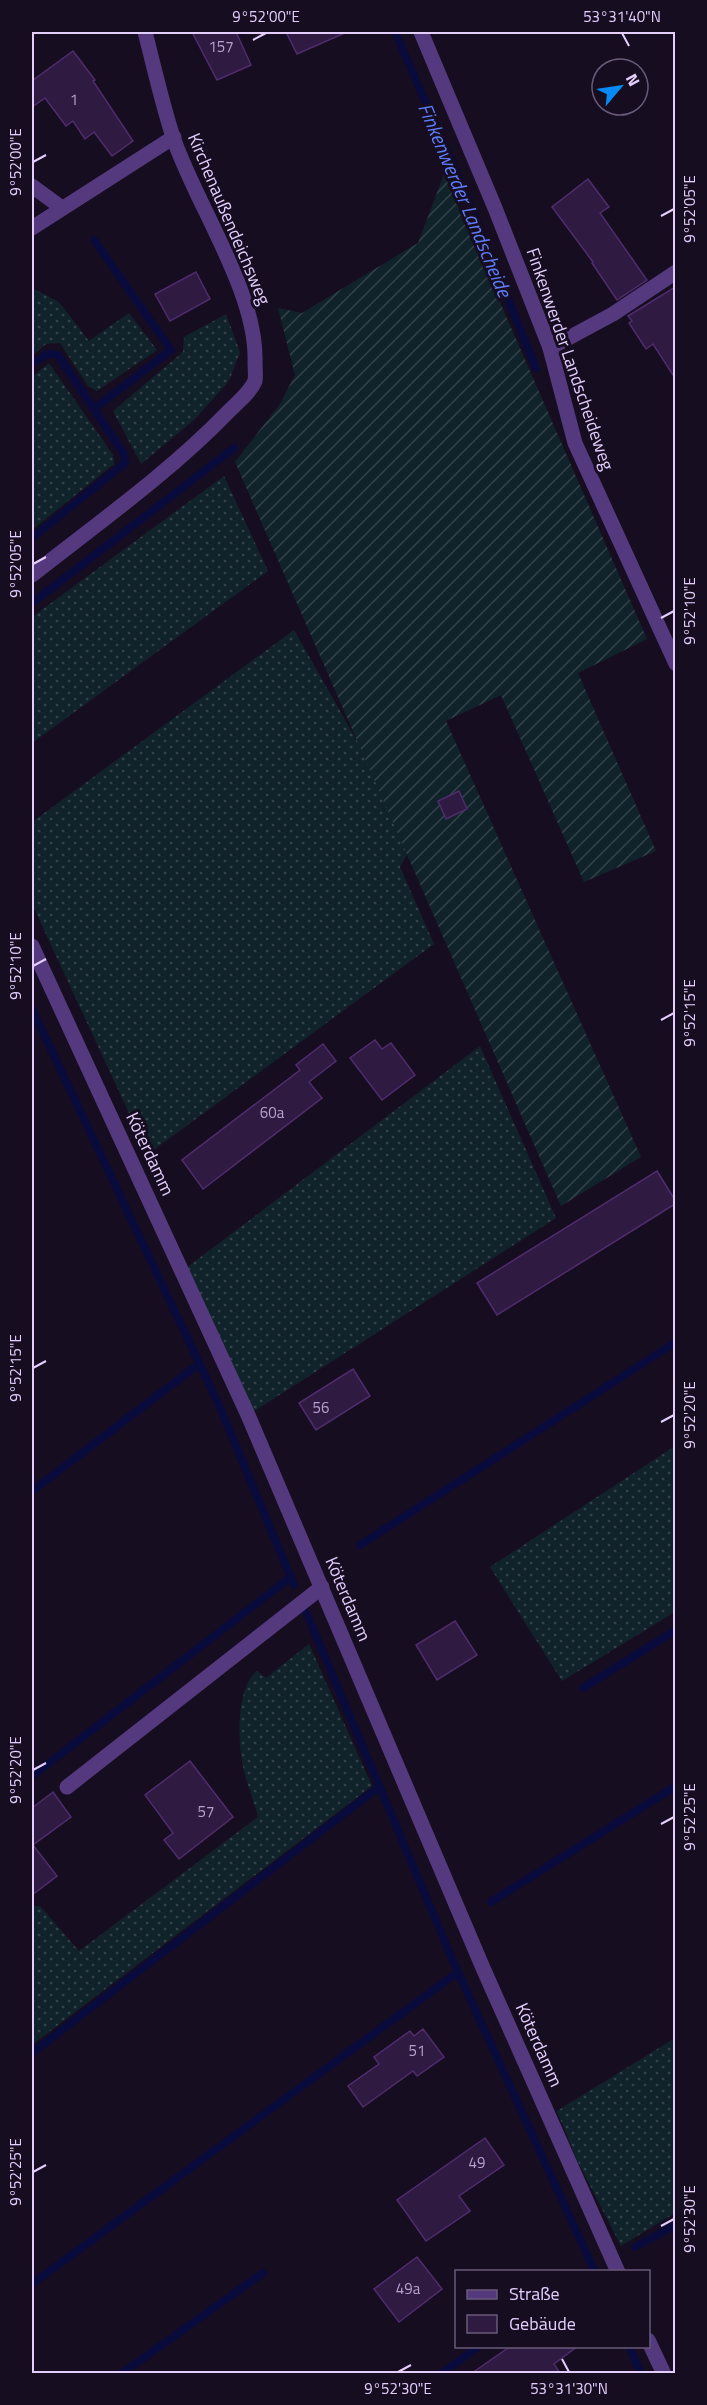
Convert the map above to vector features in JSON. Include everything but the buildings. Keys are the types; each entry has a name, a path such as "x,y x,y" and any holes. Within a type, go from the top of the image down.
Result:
{"street":[{"name":"Kirchenaußendeichsweg","path":"32,575 143,488 207,434 246,394 255,380 256,350 250,319 232,270 187,172 174,137 145,32"},
{"name":"Finkenwerder Landscheideweg","path":"421,32 495,208 550,348 575,443 675,664"},
{"path":"32,228 174,137"},
{"path":"32,186 62,208"},
{"path":"550,348 613,314 675,272"},
{"name":"Köterdamm","path":"32,946 248,1414 483,1968 618,2270"},
{"path":"67,1787 322,1587"},
{"path":"650,2344 664,2373"}],"shaded area":[{"path":"444,174 647,639 578,673 656,851 584,882 501,695 446,721 641,1157 561,1206 235,462 280,404 295,375 278,308 302,313 418,243"},
{"path":"32,288 59,302 89,341 129,313 157,350 97,391 88,386 60,343 46,344 32,356"},
{"path":"226,314 240,352 229,381 194,420 141,464 113,411 183,352 184,337"},
{"path":"49,363 113,455 114,464 32,530 32,377"},
{"path":"224,476 268,571 32,743 32,617"},
{"path":"294,630 365,755 410,849 400,867 434,944 148,1154 32,904 32,822"},
{"path":"480,1046 556,1218 248,1415 182,1271"},
{"path":"675,1446 675,1612 562,1681 490,1567"},
{"path":"309,1644 372,1786 32,2045 32,1906 40,1906 79,1951 258,1817 241,1754 240,1722 246,1687 257,1671 266,1678"},
{"path":"675,2038 675,2213 621,2246 577,2160 557,2111"}],"waterway":[{"name":"Finkenwerder Landscheide","path":"395,32 464,190 536,368"},
{"path":"94,240 171,350 95,408"},
{"path":"32,363 48,354 58,355 124,454 125,463 32,538"},
{"path":"32,603 234,448"},
{"path":"32,1009 219,1405 294,1585"},
{"path":"360,1545 676,1342"},
{"path":"32,1491 199,1364"},
{"path":"32,1776 291,1577"},
{"path":"306,1612 453,1961 594,2270"},
{"path":"583,1688 676,1630"},
{"path":"491,1902 676,1786"},
{"path":"32,2053 379,1787"},
{"path":"32,2284 458,1972"},
{"path":"635,2247 676,2225"},
{"path":"121,2374 263,2273"},
{"path":"441,2374 476,2348"},
{"path":"630,2348 641,2374"}]}
